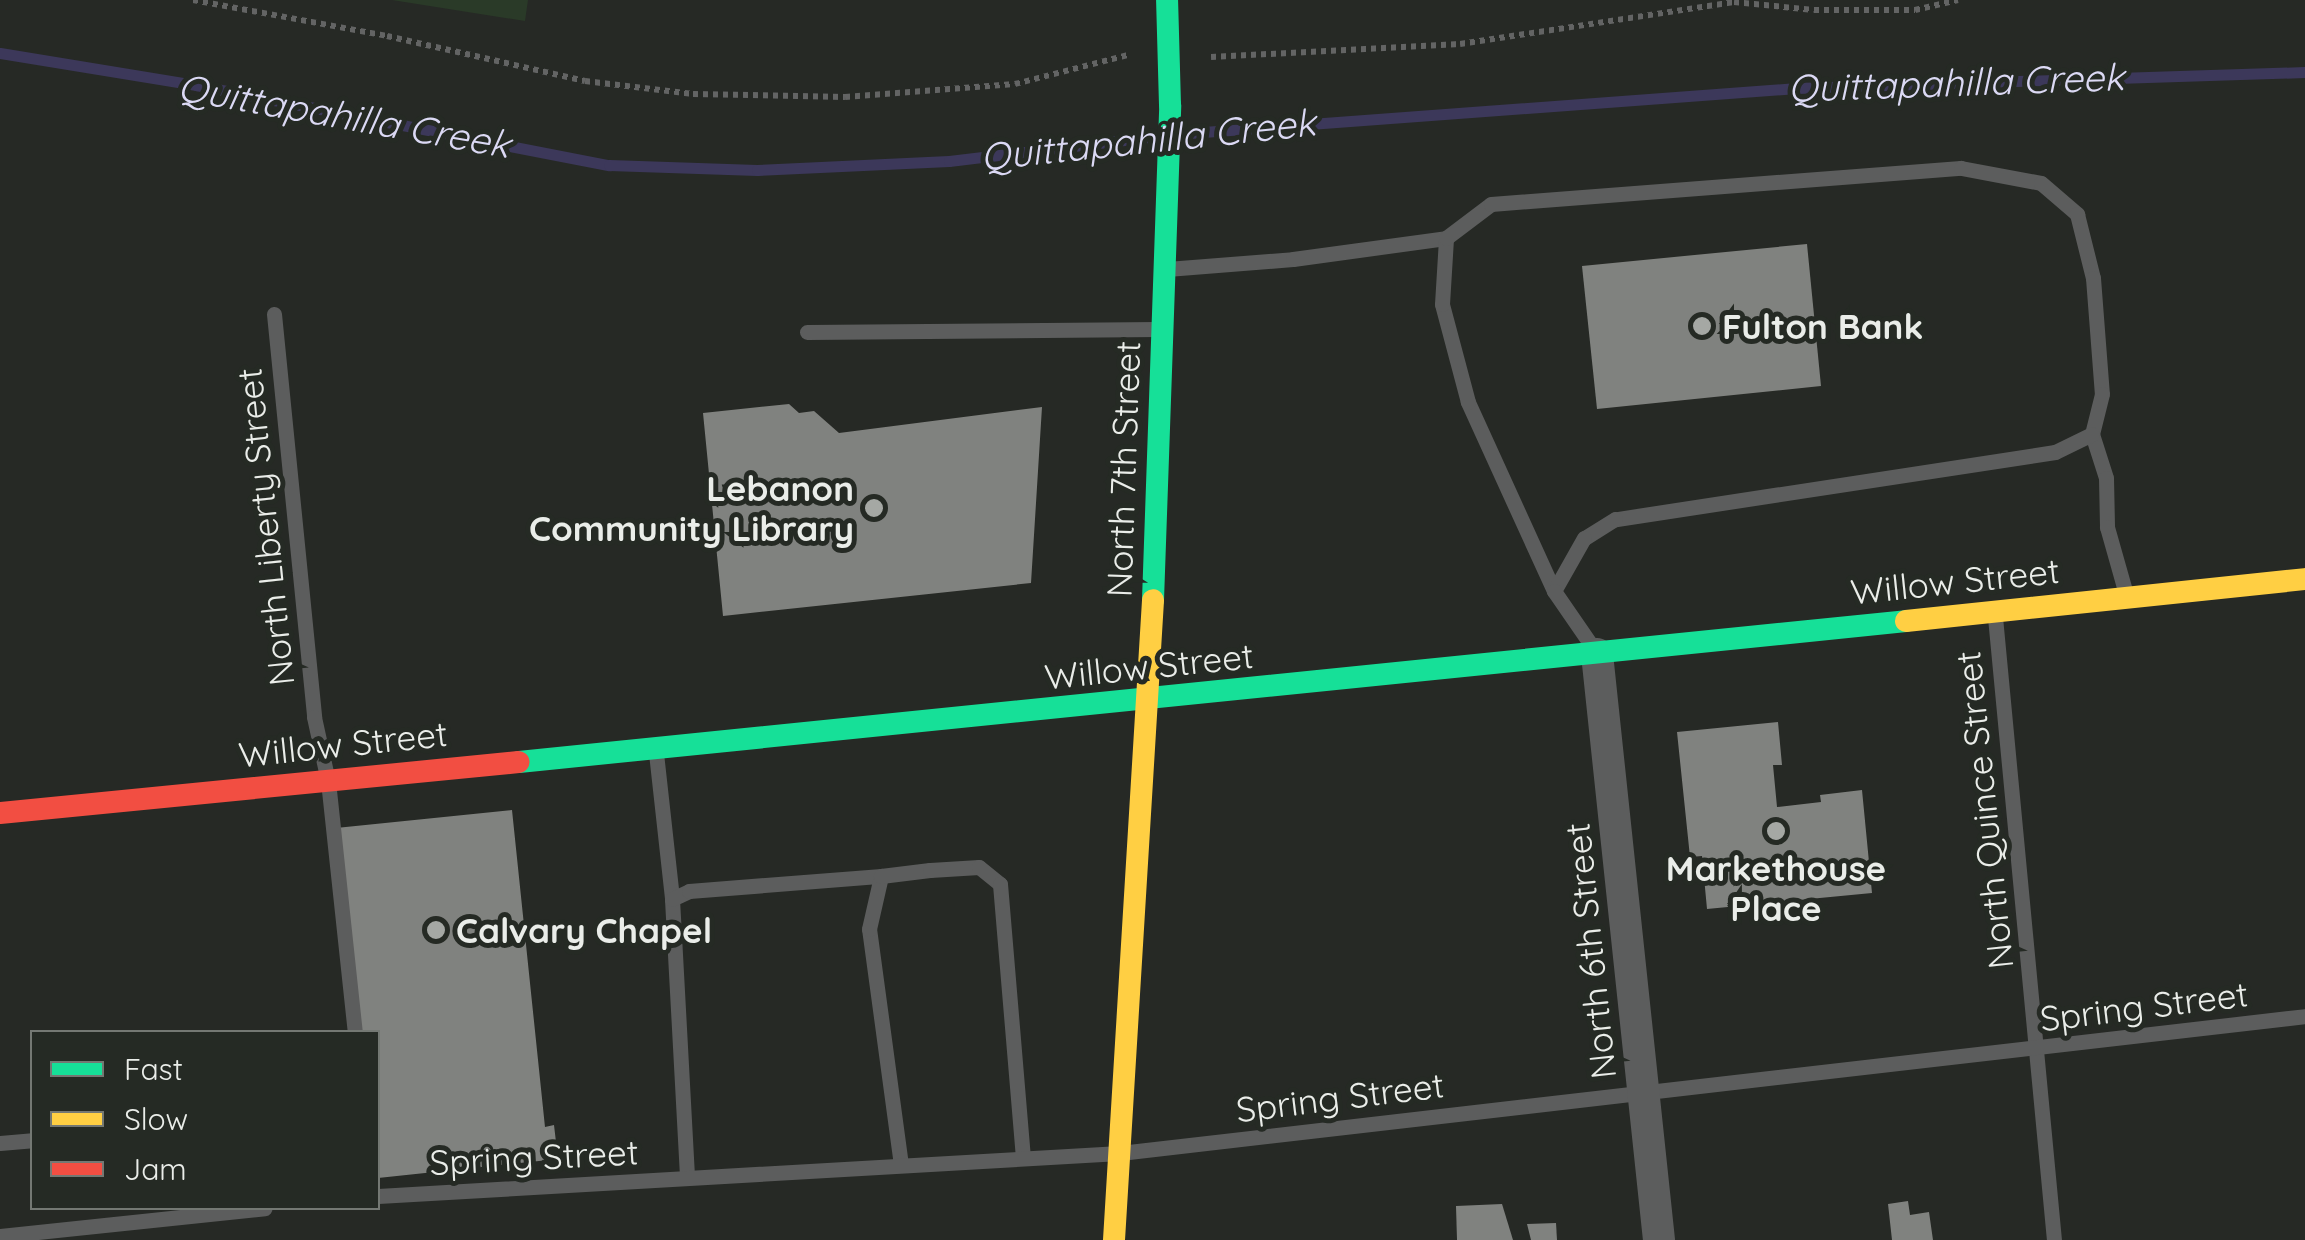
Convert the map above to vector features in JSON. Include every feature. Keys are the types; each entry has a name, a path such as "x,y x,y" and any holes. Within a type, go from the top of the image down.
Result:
{"street":[{"name":"North 7th Street","path":"1114,1240 1150,701 1170,106 1167,0"},
{"name":"Willow Street","path":"0,813 1150,701 2305,580"},
{"name":"North 6th Street","path":"1597,654 1659,1240"}],"lane":[{"path":"1164,270 1293,259 1446,238 1491,204 1961,168 2041,182 2077,214 2093,278 2102,394 2092,434 2106,478 2107,527 2127,598"},
{"path":"1446,238 1442,304 1468,402 1554,591 1597,654"},
{"name":"North Liberty Street","path":"274,314 314,718 328,781 355,1030"},
{"path":"807,332 1162,329"},
{"path":"1554,591 1584,538 1615,519 2055,452 2092,434"},
{"name":"North Quince Street","path":"1995,612 2054,1240"},
{"path":"655,749 672,899 687,1178"},
{"path":"672,899 689,891 979,867 1000,884 1023,1158"},
{"path":"882,876 870,930 901,1166"},
{"name":"Spring Street","path":"380,1196 1120,1152 2037,1050 2305,1016"},
{"path":"0,1143 30,1140"},
{"path":"0,1236 247,1210"}],"path":[{"path":"193,0 387,36 585,82 694,94 845,97 1015,84 1122,55 1223,58 1460,44 1734,2 1814,10 1915,10 1958,0"}],"green space":[{"path":"392,0 528,0 525,21"}],"building":[{"name":"Fulton Bank","path":"1807,244 1821,386 1597,409 1582,266"},
{"name":"Lebanon Community Library","path":"789,404 799,413 814,411 839,433 1042,407 1031,583 723,616 703,413"},
{"name":"Markethouse Place","path":"1778,722 1782,765 1773,765 1777,807 1821,802 1820,795 1862,790 1872,893 1707,909 1702,856 1690,857 1677,732"},
{"name":"Calvary Chapel","path":"512,810 545,1127 554,1125 558,1159 380,1178 380,1030 357,1030 336,828"},
{"path":"1908,1201 1910,1215 1929,1212 1933,1240 1892,1240 1888,1204"},
{"path":"1502,1204 1513,1240 1457,1240 1456,1206"},
{"path":"1556,1223 1557,1240 1531,1240 1527,1224"}],"waterway":[{"name":"Quittapahilla Creek","path":"0,53 196,85 609,165 757,170 949,161 1158,136"},
{"name":"Quittapahilla Creek","path":"1176,134 1797,88 2305,72"}],"traffic: fast":[{"path":"1153,600 1170,105 1167,0"},
{"path":"519,762 1906,621"}],"traffic: slow":[{"path":"1906,621 2305,579"},
{"path":"1114,1240 1153,600"}],"traffic: jam":[{"path":"0,813 519,762"}],"place":[{"name":"Fulton Bank","path":"1702,326"},
{"name":"Lebanon Community Library","path":"874,508"},
{"name":"Markethouse Place","path":"1776,831"},
{"name":"Calvary Chapel","path":"436,930"}]}
